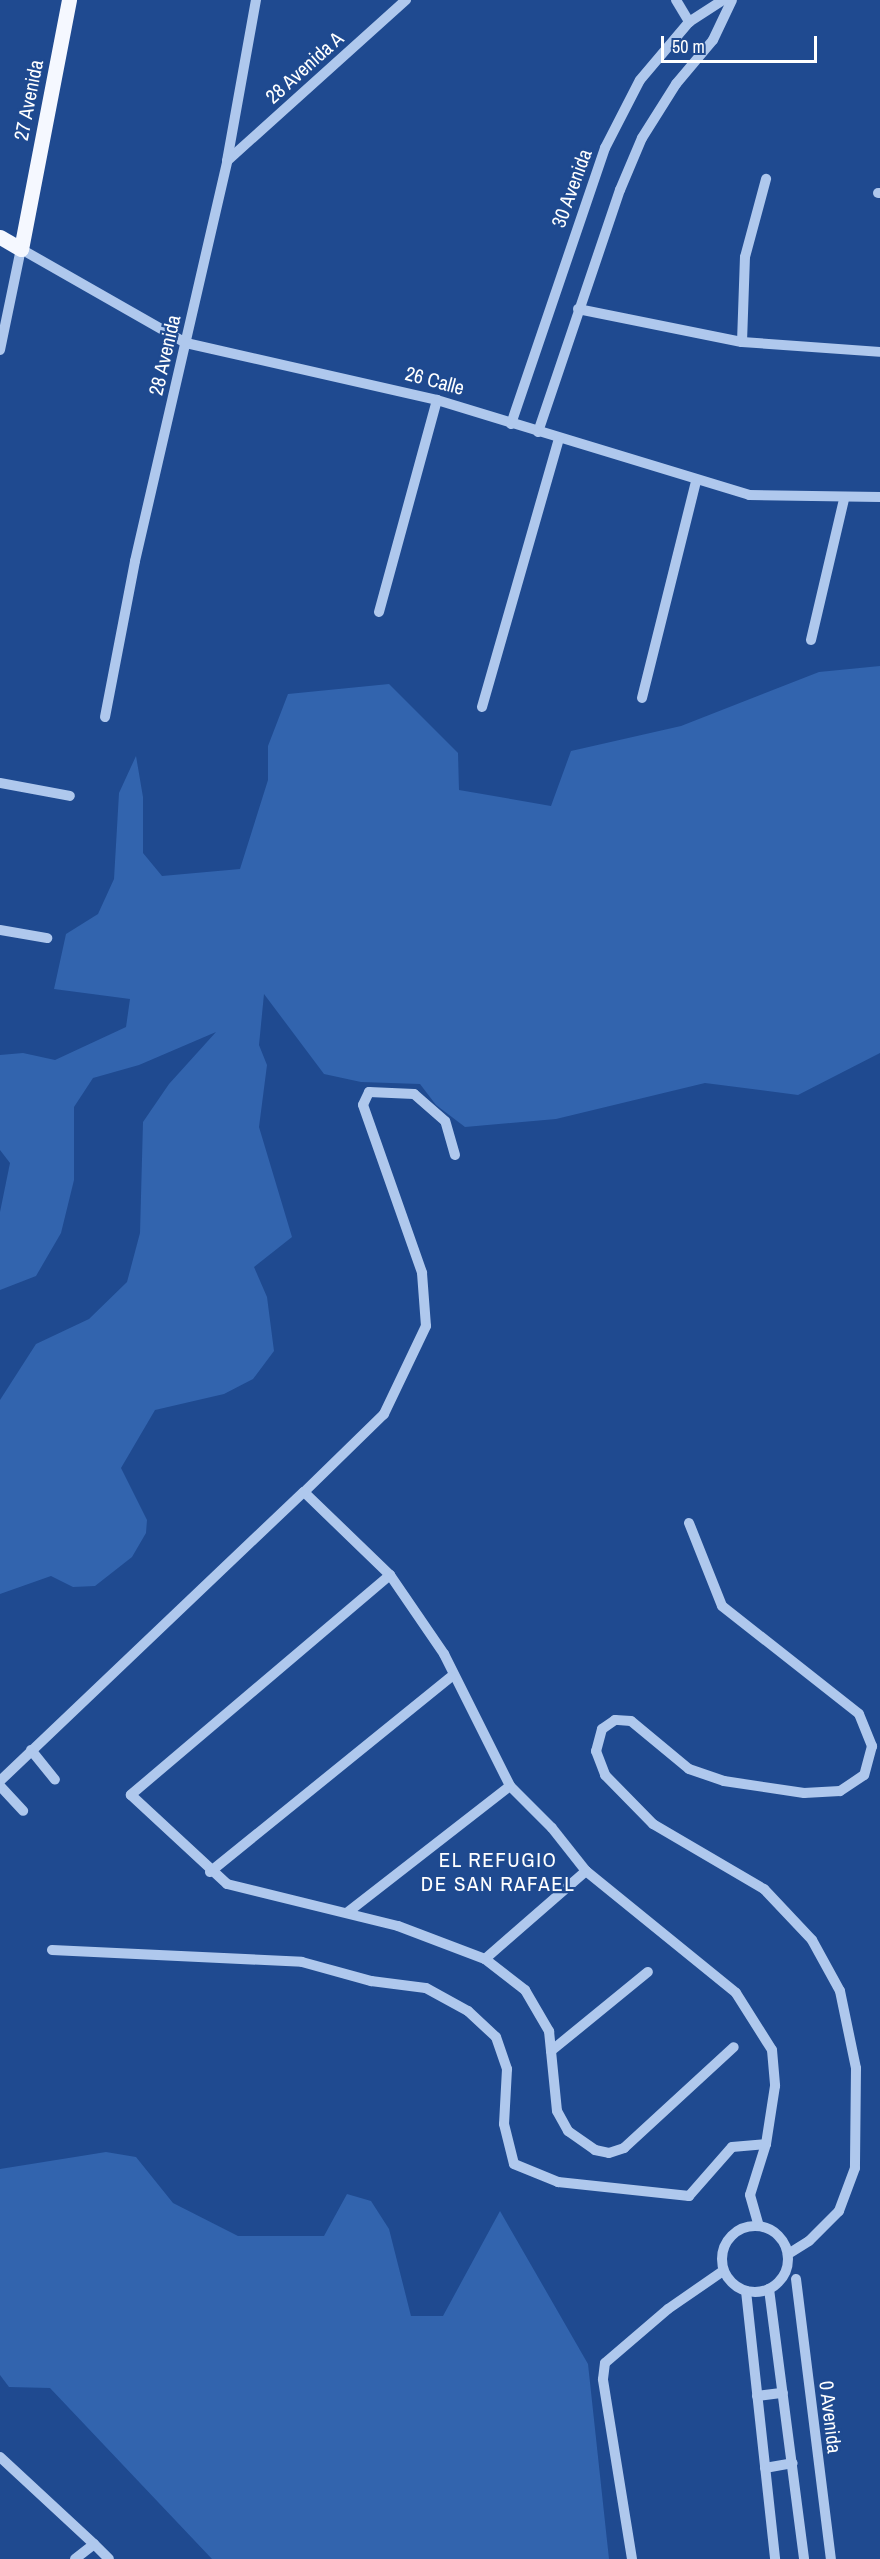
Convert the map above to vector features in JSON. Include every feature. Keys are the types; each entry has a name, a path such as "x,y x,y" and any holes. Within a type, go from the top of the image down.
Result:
{"main road":[{"name":"27 Avenida","path":"21,249 69,0"},
{"name":"26 Calle","path":"0,237 21,249"}],"street":[{"name":"28 Avenida","path":"105,717 226,161 256,0"},
{"name":"28 Avenida A","path":"226,161 406,0"},
{"path":"676,0 689,22"},
{"name":"30 Avenida","path":"511,424 605,148 640,80 689,22 723,0"},
{"path":"538,432 578,309 642,138 676,84 713,40 732,0"},
{"path":"742,342 745,257 766,178"},
{"name":"26 Calle","path":"21,249 186,343 437,400 696,482 749,495 844,499 880,497"},
{"name":"27 Avenida","path":"0,350 21,249"},
{"path":"578,309 742,342 880,352"},
{"path":"379,612 437,400"},
{"path":"482,706 559,438"},
{"path":"642,698 696,482"},
{"path":"811,640 844,499"},
{"path":"0,783 70,796"},
{"path":"0,930 46,938"},
{"path":"23,1811 0,1784 31,1750 384,1414 426,1326 422,1273 363,1105 369,1092 414,1094 445,1121 455,1155"},
{"path":"304,1492 390,1575 444,1654 451,1677 510,1786 552,1828 586,1871 736,1993 772,2050 775,2086 766,2144 750,2195 759,2226 783,2240 788,2254 780,2281 769,2289 746,2291"},
{"path":"689,1523 722,1606 859,1714 872,1746 864,1775 840,1791 804,1793 724,1781 689,1769 631,1721 615,1720 602,1729 596,1751 605,1775 653,1824 764,1889 812,1940 840,1991 856,2068 855,2168 839,2211 809,2241 788,2254"},
{"path":"390,1575 131,1795 210,1872 226,1884 348,1912 485,1959 525,1990 549,2031 556,2111 568,2131 595,2150 609,2153 624,2148 734,2047"},
{"path":"210,1872 451,1677"},
{"path":"31,1750 55,1780"},
{"path":"348,1912 510,1786"},
{"path":"485,1959 586,1871"},
{"path":"52,1950 302,1962 371,1981 426,1988 468,2011 495,2037 507,2069 504,2124 514,2164 558,2182 640,2194 689,2196 732,2147 766,2144"},
{"path":"551,2051 648,1972"},
{"path":"723,2271 724,2246 732,2234 759,2226"},
{"path":"723,2271 746,2291 775,2559"},
{"path":"632,2559 603,2379 605,2363 668,2309 723,2271"},
{"name":"0 Avenida","path":"796,2278 831,2559"},
{"path":"769,2289 804,2559"},
{"path":"757,2396 783,2393"},
{"path":"0,2457 109,2559"},
{"path":"765,2468 793,2463"},
{"path":"75,2559 94,2544"}],"shaded area":[{"path":"880,666 880,1053 798,1095 705,1083 556,1119 465,1127 436,1105 420,1084 361,1082 324,1074 264,994 259,1045 267,1065 259,1127 292,1237 254,1267 267,1297 274,1351 253,1379 224,1394 155,1410 121,1468 147,1520 146,1533 132,1557 95,1586 73,1587 51,1576 0,1594 0,1400 36,1344 89,1319 127,1282 140,1233 143,1122 169,1084 216,1032 139,1065 93,1078 74,1107 74,1180 61,1233 36,1276 0,1290 0,1212 10,1163 0,1150 0,1055 23,1053 55,1060 126,1027 130,999 54,989 66,934 98,914 114,879 119,793 136,756 143,797 143,853 162,876 240,869 268,780 268,746 288,694 389,684 458,753 459,790 551,806 571,751 681,726 819,672"},
{"path":"106,2152 136,2157 173,2203 238,2236 324,2236 347,2194 371,2201 389,2229 411,2316 443,2316 500,2211 588,2364 609,2559 212,2559 50,2388 9,2387 0,2375 0,2169"}],"district":[{"name":"EL REFUGIO DE SAN RAFAEL","path":"498,1872"}]}
